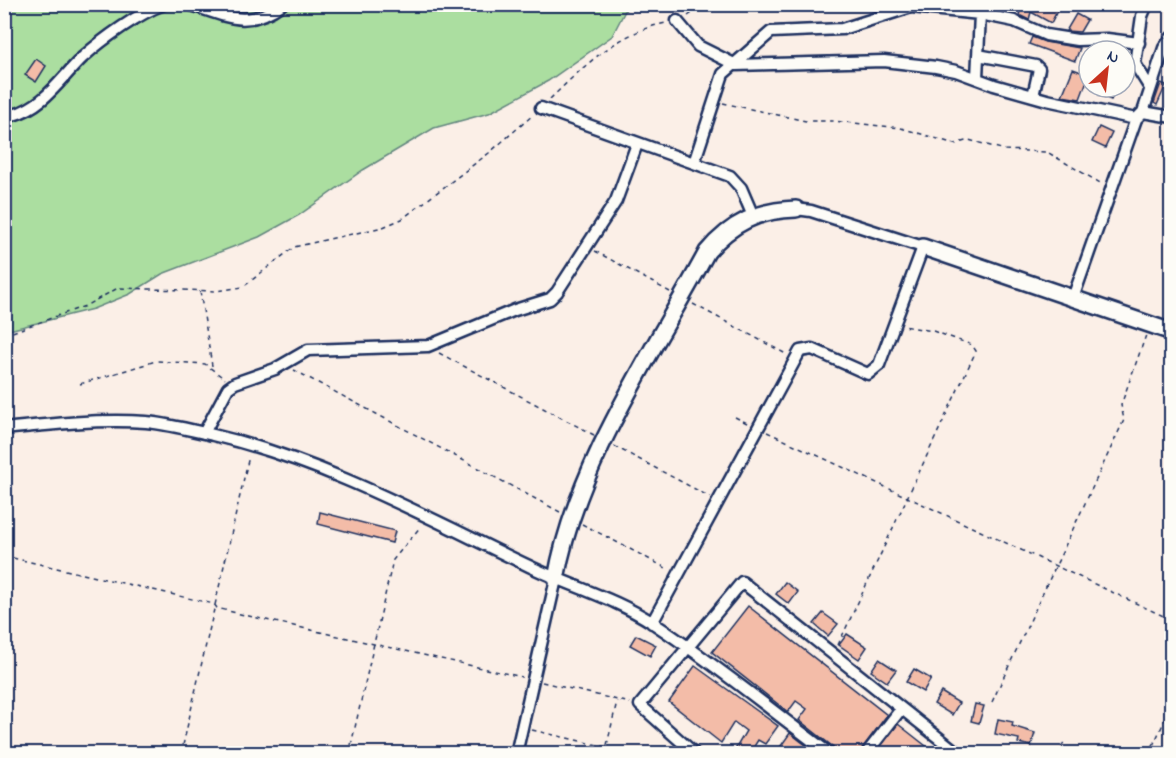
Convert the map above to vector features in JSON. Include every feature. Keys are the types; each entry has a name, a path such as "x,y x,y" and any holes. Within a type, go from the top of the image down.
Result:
{"street":[{"path":"4,109 13,115 29,110 53,90 92,49 149,10 164,4"},
{"path":"189,4 232,18 252,20 282,4"},
{"path":"1147,4 1135,64 1150,88"},
{"path":"694,163 723,74 771,32 842,28 911,7 980,9 1046,35 1077,40 1107,39 1139,43"},
{"path":"977,78 980,9"},
{"path":"676,21 698,46 736,65 884,61 956,70 1033,96 1140,116 1172,117"},
{"path":"1073,298 1164,48 1171,38"},
{"path":"978,55 1036,66 1039,69 1033,96"},
{"path":"541,108 736,180 753,216"},
{"path":"204,433 232,385 283,364 308,350 428,346 514,310 550,299 557,292 616,201 637,144"},
{"path":"516,753 571,518 585,479 707,252 730,229 753,216 777,210 811,211 1172,332"},
{"path":"652,623 760,429 800,351 812,349 868,374 879,365 923,247"},
{"path":"4,436 5,429 37,425 148,422 251,444 428,515 556,579 626,608 652,623 830,753"},
{"path":"690,752 640,705 742,582 959,753"},
{"path":"866,753 901,709"}],"path":[{"path":"4,335 85,306 118,288 128,286 232,290 243,286 294,247 383,227 402,219 489,153 600,53 625,35 676,21 704,4"},
{"path":"714,101 806,121 834,121 901,128 955,144 969,140 1005,150 1047,152 1112,188"},
{"path":"200,290 213,368"},
{"path":"834,655 976,351 972,345 962,341 933,331 895,323"},
{"path":"992,702 1124,420 1121,405 1149,324"},
{"path":"428,346 719,502"},
{"path":"80,384 156,361 205,364 232,385"},
{"path":"283,364 679,575"},
{"path":"735,417 1172,620"},
{"path":"181,753 251,444"},
{"path":"349,753 393,560 428,515"},
{"path":"4,556 214,604 217,608 244,615 640,705"},
{"path":"605,753 617,700"},
{"path":"1149,753 1172,705"},
{"path":"522,727 607,747"},
{"path":"1056,753 1065,741"}],"green space":[{"path":"5,5 628,5 612,36 548,81 489,113 434,128 363,170 299,215 259,237 162,274 130,294 93,309 5,331"}],"building":[{"path":"1016,4 1054,4 1059,7 1051,23 1031,12 1029,20 1019,15 1021,7"},
{"path":"1076,14 1087,20 1080,32 1066,31"},
{"path":"1032,37 1045,42 1077,47 1077,56 1075,61 1029,44"},
{"path":"36,59 46,66 36,82 25,75"},
{"path":"1073,69 1077,70 1077,98 1062,96"},
{"path":"1161,83 1166,85 1157,105 1154,103"},
{"path":"1099,127 1112,133 1105,148 1092,142"},
{"path":"320,512 395,531 392,543 318,524"},
{"path":"785,582 798,592 789,604 776,594"},
{"path":"748,606 887,715 859,753 841,753 799,720 807,709 796,701 788,712 712,652"},
{"path":"823,613 838,624 828,636 814,624"},
{"path":"847,634 867,647 859,659 839,645"},
{"path":"636,635 656,645 650,656 630,645"},
{"path":"879,659 896,670 887,682 871,671"},
{"path":"695,666 778,726 765,744 758,740 750,753 733,753 746,731 734,722 721,743 669,702"},
{"path":"914,669 931,679 923,692 906,682"},
{"path":"941,692 959,703 952,715 934,704"},
{"path":"975,704 984,706 979,723 971,721"},
{"path":"998,719 1013,722 1012,726 1035,733 1031,746 1018,743 1019,739 995,734"},
{"path":"898,724 935,753 876,753"},
{"path":"790,733 803,743 817,753 776,753"}]}
